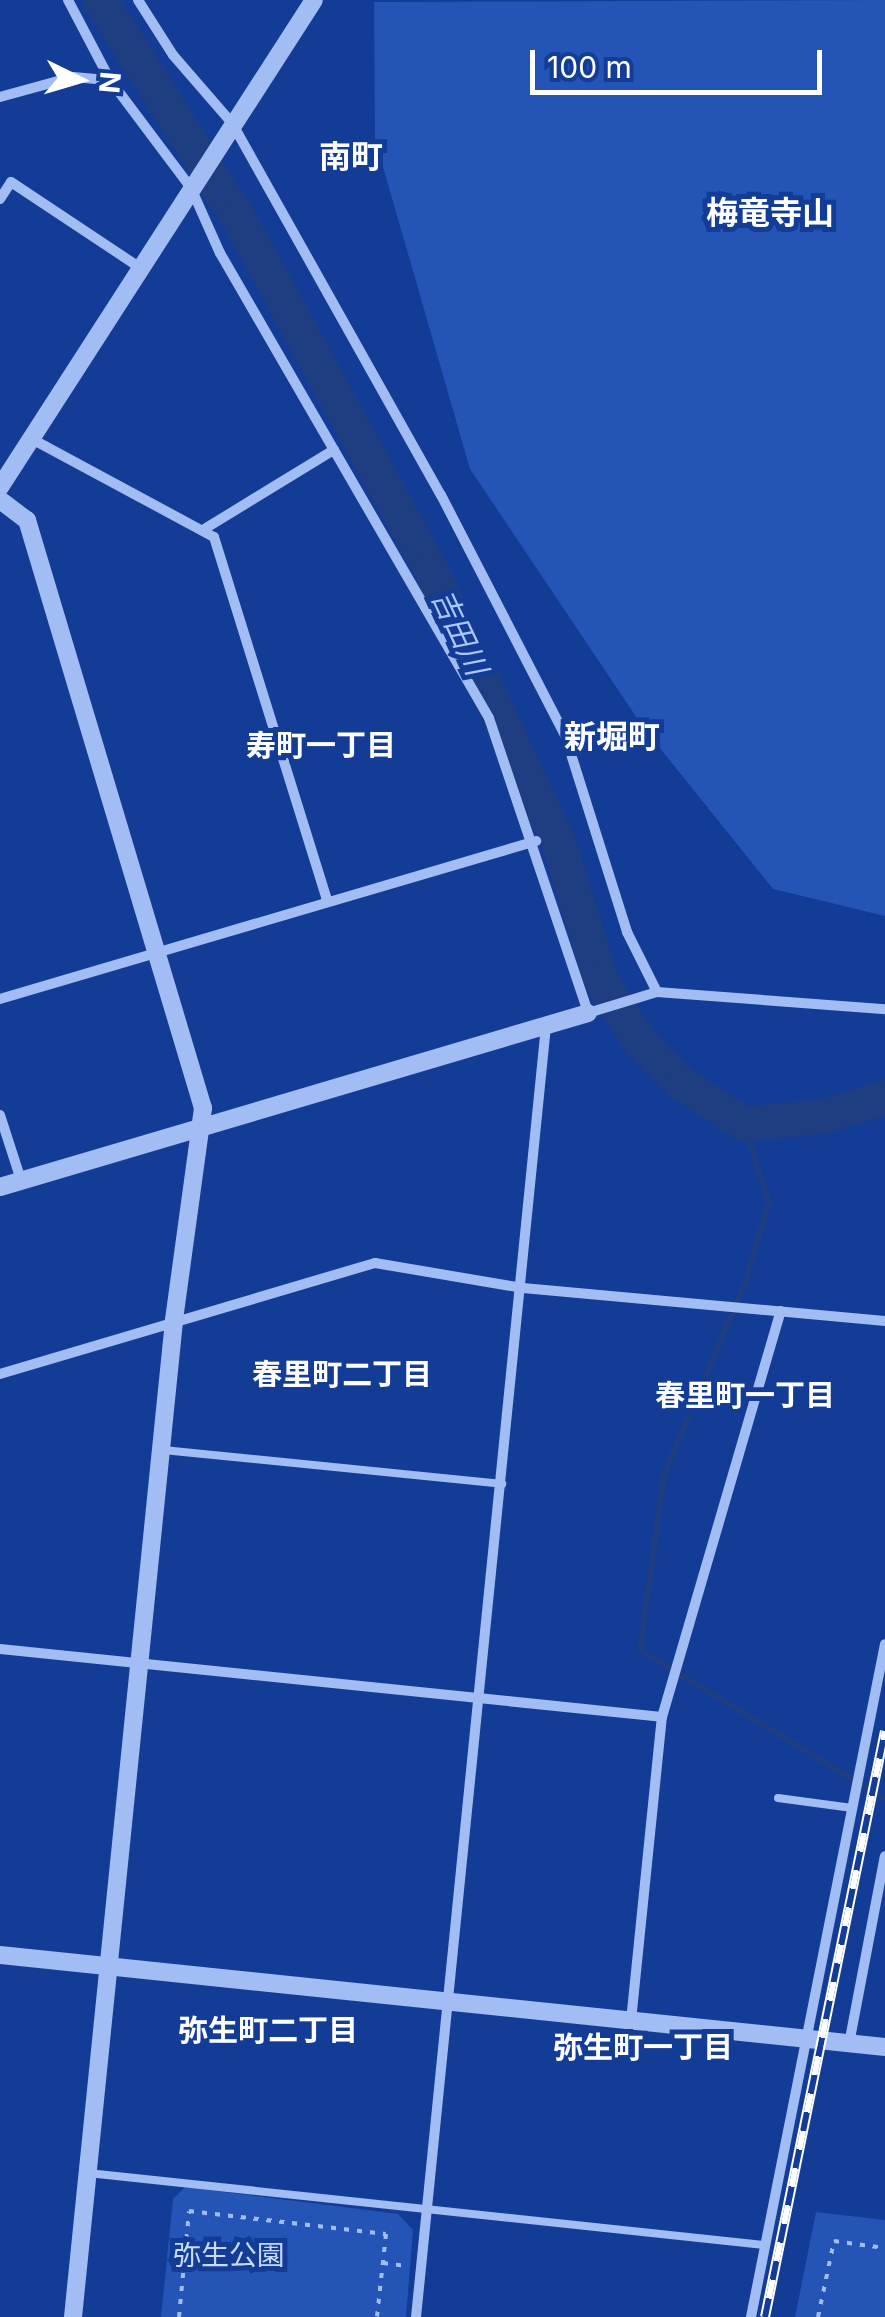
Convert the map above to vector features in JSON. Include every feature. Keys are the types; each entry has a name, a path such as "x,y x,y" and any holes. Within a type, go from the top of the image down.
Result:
{"street":[{"path":"68,0 110,80 194,183 334,450 490,718 597,1010"},
{"path":"138,0 173,56 230,128 386,392 566,735 627,932 652,994"},
{"path":"0,487 314,0"},
{"path":"0,96 73,77 110,80"},
{"path":"0,199 11,182 140,268"},
{"path":"30,438 206,528 223,559 328,902"},
{"path":"206,528 334,450"},
{"path":"0,500 27,520 203,1108 174,1321 73,2317"},
{"path":"0,998 536,841"},
{"path":"0,1187 652,994 885,1009"},
{"path":"416,2317 546,1025"},
{"path":"0,1115 22,1180"},
{"path":"0,1374 375,1263 522,1288 885,1321"},
{"path":"631,2022 662,1717 781,1311"},
{"path":"751,2317 885,1644"},
{"path":"0,1649 662,1717"},
{"path":"849,2044 885,1856"},
{"path":"0,1955 885,2048"}],"lane":[{"path":"161,1450 502,1484"},
{"path":"778,1798 852,1808"},
{"path":"87,2172 764,2245"}],"path":[{"path":"179,2317 189,2211 386,2234 377,2317"},
{"path":"818,2317 834,2241 885,2248"},
{"path":"383,2264 421,2268"}],"green space":[{"path":"885,0 885,916 773,889 643,727 470,469 375,139 374,2"},
{"name":"弥生公園","path":"185,2187 398,2214 413,2230 406,2317 161,2317 173,2199"},
{"path":"816,2212 885,2220 885,2317 795,2317"}],"waterway":[{"name":"吉田川","path":"100,0 237,216 431,570 558,842 601,981 639,1041 681,1083 744,1124 822,1116 885,1097"},
{"path":"744,1124 769,1203 745,1283 664,1475 640,1650 885,1799"}],"railway":[{"path":"765,2317 885,1731"}],"district":[{"name":"南町","path":"351,157"},
{"name":"梅竜寺山","path":"770,213"},
{"name":"新堀町","path":"612,737"},
{"name":"寿町一丁目","path":"321,745"},
{"name":"春里町二丁目","path":"342,1374"},
{"name":"春里町一丁目","path":"745,1395"},
{"name":"弥生町二丁目","path":"268,2030"},
{"name":"弥生町一丁目","path":"643,2047"}]}
